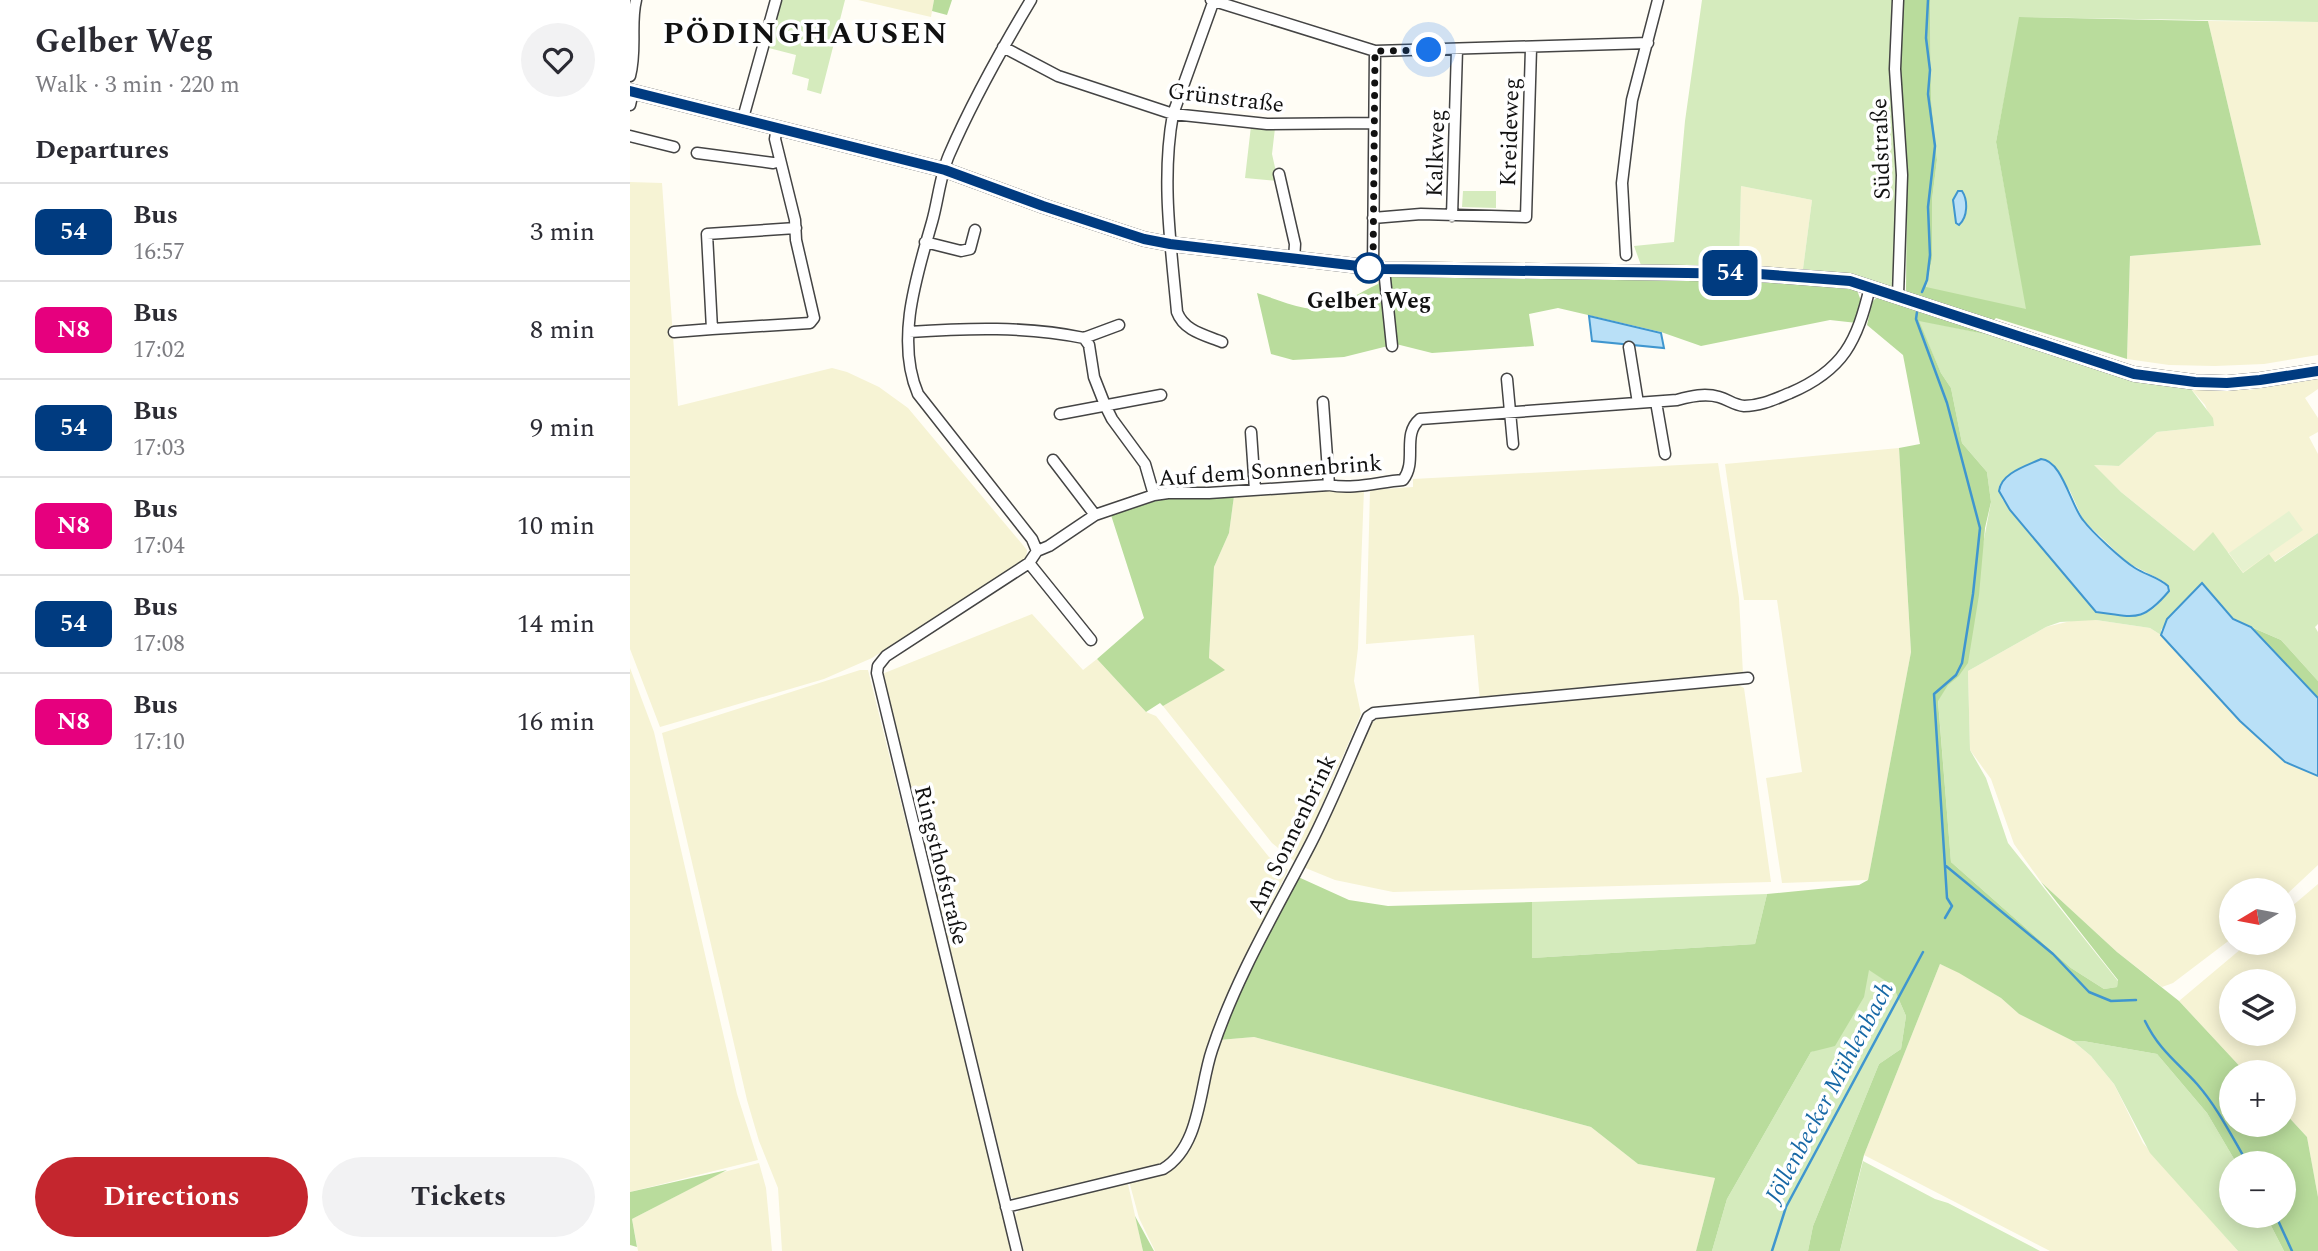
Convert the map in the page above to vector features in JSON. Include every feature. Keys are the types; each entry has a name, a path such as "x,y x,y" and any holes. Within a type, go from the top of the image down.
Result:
{"main road":[{"path":"631,96 743,118 945,170 1144,239 1170,244 1378,268 1759,274 1850,281 2113,368 2148,377 2227,383 2318,370"}],"street":[{"path":"630,76 634,60 633,15 636,0"},
{"path":"743,118 776,0"},
{"path":"1031,0 1003,47 947,159 912,294 909,331 911,369 918,394 1032,539 1037,551"},
{"path":"1222,342 1195,332 1180,320 1177,312 1168,191 1173,114 1213,0 1375,51 1648,43"},
{"path":"1626,255 1622,183 1632,100 1658,0"},
{"name":"Südstraße","path":"1898,0 1895,69 1902,175 1898,296"},
{"name":"Grünstraße","path":"1003,47 1058,76 1173,114 1267,124 1373,123"},
{"name":"Kreideweg","path":"1452,216 1525,217 1531,48"},
{"name":"Kalkweg","path":"1452,216 1457,49"},
{"path":"1375,51 1373,218 1378,268 1392,346"},
{"path":"674,332 810,323 814,318 775,139 777,127"},
{"path":"630,136 674,147"},
{"path":"697,153 773,163 780,161"},
{"path":"1279,174 1295,244 1294,260"},
{"path":"1373,218 1421,214 1452,216"},
{"path":"712,329 707,234 796,228"},
{"path":"925,242 961,251 970,249 975,230"},
{"name":"Auf dem Sonnenbrink","path":"1037,551 1095,515 1168,492 1329,485 1368,486 1378,482 1403,480 1410,471 1410,432 1420,419 1656,402 1697,395 1720,397 1739,405 1774,400 1806,386 1838,362 1850,347 1862,320 1870,287"},
{"path":"909,331 976,328 1064,334 1084,338 1119,325"},
{"path":"1084,338 1088,345 1094,377 1105,405 1145,464 1154,495"},
{"path":"1629,348 1638,403"},
{"path":"1507,379 1513,444"},
{"path":"1060,414 1161,395"},
{"path":"1323,402 1329,485"},
{"path":"1656,402 1665,454"},
{"path":"1251,432 1255,490"},
{"path":"1053,460 1095,515"},
{"name":"Ringsthofstraße","path":"1017,1251 877,673 878,666 886,656 1029,563 1037,551"},
{"path":"1029,563 1091,640"},
{"name":"Am Sonnenbrink","path":"1006,1207 1163,1169 1183,1152 1222,1019 1368,717 1374,713 1748,678"}],"shaded area":[{"path":"858,0 934,0 931,17"},
{"path":"2208,21 2318,22 2318,355 2264,364 2215,366 2169,365 2127,359 2130,256 2261,245"},
{"path":"630,182 662,183 678,406 832,368 847,372 879,387 908,408 1027,550 1026,559 872,658 824,679 660,727 630,649"},
{"path":"1741,186 1812,200 1803,269 1739,268"},
{"path":"2318,379 2318,389 2305,398 2318,418 2318,432 2309,437 2318,454 2318,533 2274,562 2269,555 2243,573 2228,552 2194,551 2121,492 2093,465 2119,466 2157,432 2214,426 2205,405 2191,389 2250,390"},
{"path":"1899,448 1911,652 1868,880 1782,883 1766,778 1802,772 1777,600 1744,600 1725,464"},
{"path":"1718,463 1739,598 1743,674 1480,701 1474,635 1366,644 1370,490 1413,487 1413,479"},
{"path":"1364,489 1358,648 1354,681 1361,714 1307,840 1294,861 1272,843 1163,706 1224,670 1209,658 1214,567 1229,533 1234,496"},
{"path":"1032,614 1083,670 1097,659 1146,712 1156,716 1269,857 1288,870 1216,1018 1190,1126 1180,1149 1161,1166 1016,1200 1011,1197 882,674"},
{"path":"2075,620 2096,620 2150,628 2161,635 2240,721 2285,762 2318,776 2318,865 2296,886 2296,878 2219,878 2219,948 2173,983 2162,987 2117,952 2041,882 2014,844 1991,779 1970,750 1968,671 2046,627"},
{"path":"630,668 654,732 737,1094 758,1160 630,1192"},
{"path":"860,670 868,670 1013,1251 782,1251 778,1188 759,1141 747,1100 662,733"},
{"path":"1732,682 1744,688 1771,882 1393,892 1335,880 1303,867 1320,838 1369,724 1381,717"},
{"path":"2318,884 2318,1197 2307,1137 2296,1125 2296,1060 2234,1060 2221,1046 2296,1046 2296,969 2219,969 2219,1044 2179,1001 2233,956 2296,956 2296,903"},
{"path":"1940,964 1959,972 2001,998 2019,1014 2073,1041 2091,1056 2114,1084 2143,1143 2238,1251 2050,1251 1864,1155"},
{"path":"1254,1037 1591,1127 1638,1164 1715,1178 1696,1251 1155,1251 1139,1218 1129,1181 1174,1165 1186,1154 1198,1123 1219,1040"},
{"path":"759,1163 766,1188 772,1251 638,1251 632,1219 720,1173"},
{"path":"1128,1184 1143,1251 1024,1251 1015,1215 1022,1207"}],"green space":[{"path":"780,0 845,0 821,94 807,90 809,79 792,74 796,55 765,47"},
{"path":"934,0 952,0 947,15 932,11"},
{"path":"1702,0 1894,0 1901,176 1897,284 1893,287 1854,275 1803,269 1812,200 1741,186 1739,268 1642,268 1634,246 1674,242 1685,121"},
{"path":"1902,0 1930,0 1931,98 1937,160 1932,200 1932,259 1926,287 2026,309 1996,142 2019,17 2208,21 2261,245 2130,256 2127,359 1996,318 1993,321 1909,295 1906,291 1907,175 1898,68"},
{"path":"1930,0 2318,0 2318,22 2020,17 1996,142 2027,310 1926,288 1932,259 1932,200 1937,160 1931,98"},
{"path":"1251,126 1275,128 1272,154 1278,181 1245,178"},
{"path":"1463,191 1496,191 1496,208 1462,207"},
{"path":"1447,276 1798,284 1857,290 1861,301 1857,323 1830,320 1701,346 1661,332 1558,308 1529,314 1534,346 1432,353 1396,344 1344,357 1293,360 1271,354 1257,293 1314,309 1352,297 1378,284 1381,277"},
{"path":"1879,295 1995,336 1919,321 1941,373 1951,388 1962,443 1987,472 1991,502 1985,528 1979,595 1968,663 1938,701 1951,862 2071,968 2104,989 2117,987 2118,980 2041,882 2117,952 2179,1001 2234,1060 2219,1060 2219,1133 2207,1113 2157,1054 2073,1041 2019,1014 2001,998 1940,964 1864,1155 1840,1251 1808,1251 1813,1226 1879,1064 1901,1049 1906,1016 1893,986 1869,970 1864,997 1835,1046 1811,1052 1727,1199 1712,1251 1696,1251 1715,1178 1638,1164 1591,1127 1254,1037 1219,1040 1225,1019 1296,876 1349,900 1388,906 1532,902 1532,958 1755,944 1767,894 1859,885 1868,880 1911,652 1899,448 1920,444 1903,355 1867,325 1872,302"},
{"path":"1918,320 1995,336 2125,379 2191,389 2213,418 2214,426 2157,432 2119,466 2094,465 2121,492 2194,551 2213,532 2243,573 2269,554 2275,562 2318,533 2318,624 2315,627 2318,632 2318,681 2281,640 2233,619 2202,583 2161,630 2161,635 2150,628 2096,620 2060,622 2046,627 1968,671 1970,750 1986,778 2008,843 2118,981 2117,987 2104,989 2071,968 1951,862 1938,700 1948,684 1958,677 1991,502 1987,472 1962,443 1951,388 1941,373","holes":["2049,461 2070,491 2083,520 2128,563 2163,581 2170,588 2162,600 2147,613 2130,616 2096,612 2002,499 1999,486 2015,472"]},
{"path":"1172,496 1234,496 1229,533 1214,567 1209,658 1225,670 1163,706 1160,703 1146,712 1097,659 1144,618 1111,515"},
{"path":"2289,511 2303,530 2243,572 2229,553"},
{"path":"2251,627 2281,640 2318,681 2318,698"},
{"path":"1767,894 1755,944 1532,958 1532,902"},
{"path":"1869,969 1893,986 1906,1016 1901,1049 1879,1064 1813,1226 1808,1251 1712,1251 1727,1199 1811,1052 1821,1048"},
{"path":"2073,1041 2157,1054 2207,1113 2229,1151 2219,1151 2219,1228 2272,1228 2284,1251 2238,1251 2150,1153 2114,1084 2091,1056"},
{"path":"2296,1125 2307,1137 2318,1197 2318,1251 2284,1251 2272,1228 2296,1228 2296,1151 2229,1151 2221,1137 2296,1137"},
{"path":"1863,1161 1935,1199 1948,1203 2040,1251 1840,1251"},
{"path":"727,1170 632,1219 637,1247 630,1245 630,1192"},
{"path":"1135,1216 1154,1251 1143,1251"}],"water":[{"path":"1958,191 1962,191 1966,204 1964,218 1959,225 1956,223 1953,200"},
{"path":"1589,316 1661,333 1664,348 1592,341"},
{"path":"2041,459 2055,467 2079,513 2100,538 2129,564 2168,586 2169,591 2152,608 2129,616 2096,612 2010,510 1999,491 2004,479"},
{"path":"2202,583 2233,619 2251,627 2318,698 2318,776 2285,762 2240,721 2161,635 2167,619"}],"waterway":[{"path":"1922,292 1927,280 1930,255 1928,207 1935,146 1928,94 1928,0"},
{"path":"1917,312 1916,319 1947,403 1980,528 1962,663 1956,675 1934,694 1947,898 1952,906 1945,918"},
{"path":"1946,866 2053,954 2089,992 2111,1001 2136,1000"},
{"name":"Jöllenbecker Mühlenbach","path":"1772,1251 1786,1207 1923,952"},
{"path":"2145,1021 2162,1048 2212,1103 2240,1151"},
{"path":"2281,1228 2292,1251"}],"bus line":[{"name":"54","path":"630,91 945,170 1043,206 1144,239 1170,244 1384,269 1759,274 1850,281 2113,368 2148,377 2227,383 2318,371"}],"place":[{"name":"Gelber Weg","path":"1369,268"}],"district":[{"name":"PÖDINGHAUSEN","path":"806,33"}],"route":[{"path":"1369,268 1373,268 1375,51 1429,50"}]}
